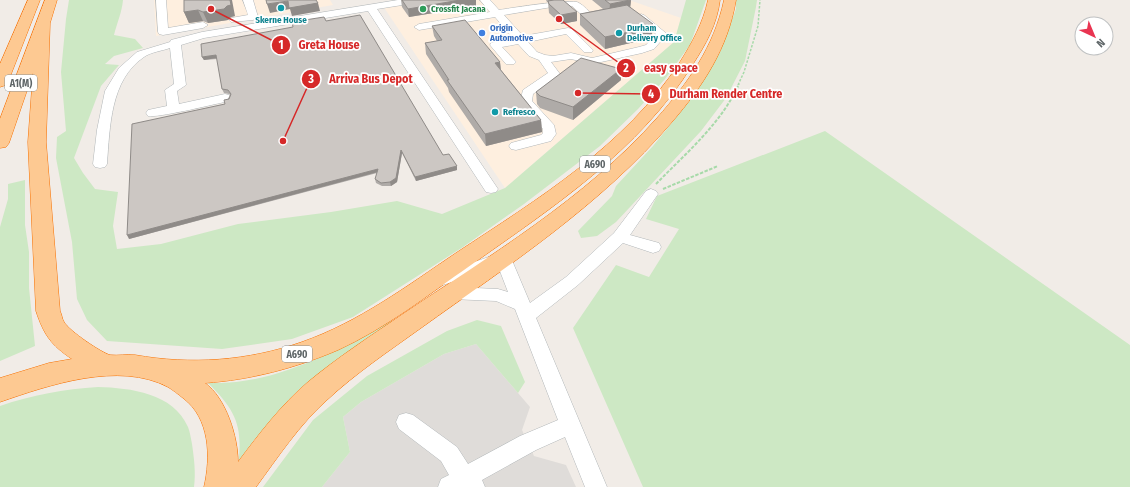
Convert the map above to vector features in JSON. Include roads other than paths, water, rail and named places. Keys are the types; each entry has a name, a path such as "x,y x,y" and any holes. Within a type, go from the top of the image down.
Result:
{"highway":[{"name":"A1(M)","path":"0,82 34,0"},
{"name":"A1(M)","path":"0,143 51,0"},
{"name":"A690","path":"0,390 36,378 72,369 104,365 188,372 228,370 268,362 307,351 344,336 377,318 533,212 580,176 618,144 649,113 672,85 689,60 702,38 714,0"},
{"name":"A690","path":"238,487 275,437 308,400 343,370 551,223 599,185 637,150 667,118 690,89 707,63 718,40 729,9 730,0"},
{"path":"43,23 37,142 48,311 52,325 60,335 69,343 104,365"},
{"path":"0,63 23,26"},
{"name":"A690","path":"152,370 179,379 200,396 215,418 223,447 220,487"}],"street":[{"path":"161,0 163,32 307,8"},
{"path":"248,0 253,17"},
{"path":"100,164 103,130 111,91 125,68 141,54 175,42 202,35 415,0"},
{"path":"485,0 520,40 538,56 554,74 527,94 526,102 549,128 550,134 546,138 516,146"},
{"path":"419,27 564,2 575,4 586,14"},
{"path":"371,8 491,189"},
{"path":"538,56 553,59 570,56 592,61 650,47 662,34 641,17"},
{"path":"510,62 495,45 568,30 586,48 561,50 545,35"},
{"path":"173,109 171,90 180,85 175,42"},
{"path":"152,113 225,98"},
{"path":"524,311 572,281 620,237 642,209 651,194"},
{"path":"620,237 653,248"},
{"path":"427,284 503,258 596,487"},
{"path":"452,293 498,295 524,311"},
{"path":"406,422 450,454 462,484 528,443 570,425"}],"place":[{"name":"Skerne House","path":"281,8"},
{"name":"Greta House","path":"211,9"},
{"name":"Crossfit Jacana","path":"423,9"},
{"name":"easy space","path":"559,19"},
{"name":"Origin Automotive","path":"482,33"},
{"name":"Durham Delivery Office","path":"619,33"},
{"name":"Durham Render Centre","path":"578,93"},
{"name":"Refresco","path":"495,112"},
{"name":"Arriva Bus Depot","path":"283,141"}]}
